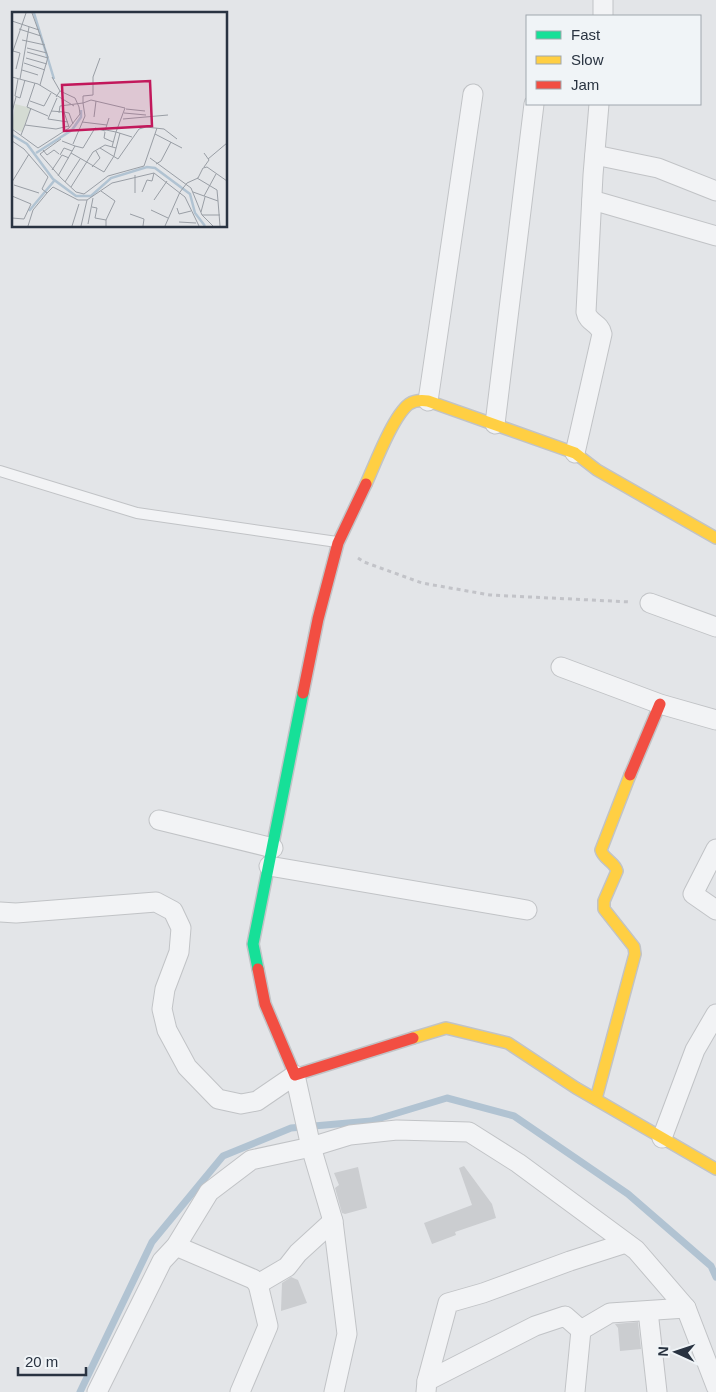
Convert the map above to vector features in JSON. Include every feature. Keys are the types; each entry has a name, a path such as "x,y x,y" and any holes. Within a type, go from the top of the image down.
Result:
{"street":[{"path":"603,0 603,15"},
{"path":"428,400 472,94"},
{"path":"494,424 534,105"},
{"path":"575,453 602,334 599,327 588,320 586,312 594,155 599,105"},
{"path":"594,155 658,168 716,191"},
{"path":"592,200 716,236"},
{"path":"334,1392 347,1334 333,1221 311,1147 295,1075 265,1004 253,944 318,619 338,543 398,416 410,402 418,399 428,400 575,453 597,470 716,538"},
{"path":"650,603 716,628"},
{"path":"561,667 660,704 716,720"},
{"path":"596,1099 635,954 634,947 604,909 604,901 617,871 616,867 602,854 601,850 626,782 660,704"},
{"path":"158,820 271,857 528,910"},
{"path":"716,849 693,894 716,910"},
{"path":"0,912 16,913 156,902 173,911 181,928 179,952 165,989 162,1009 167,1030 187,1067 218,1099 240,1104 257,1101 295,1075 446,1028 508,1043 596,1099 716,1169"},
{"path":"662,1138 695,1050 716,1014"},
{"path":"97,1392 162,1261 176,1246 209,1192 251,1160 311,1147 350,1135 397,1130 469,1132 518,1163 636,1250 686,1308 716,1386"},
{"path":"258,1284 287,1267 298,1253 333,1221"},
{"path":"427,1387 448,1303 483,1293 626,1243"},
{"path":"176,1246 252,1279 258,1284 268,1326 240,1392"},
{"path":"580,1330 610,1313 686,1308"},
{"path":"648,1311 657,1392"},
{"path":"427,1387 535,1326 565,1316 580,1330"},
{"path":"576,1392 580,1330"}],"lane":[{"path":"0,471 136,513 338,543"}],"path":[{"path":"338,543 364,562 422,583 490,595 650,603"}],"building":[{"path":"464,1166 492,1204 496,1218 455,1232 456,1235 432,1244 424,1223 472,1205 459,1168"},
{"path":"358,1167 367,1208 345,1214 342,1213 335,1188 339,1185 334,1173"},
{"path":"291,1277 298,1280 307,1303 281,1311 282,1283"},
{"path":"638,1322 641,1349 620,1351 618,1328 615,1324"}],"waterway":[{"path":"80,1392 152,1242 223,1156 291,1128 371,1121 447,1098 514,1116 628,1194 711,1266 716,1277"}],"traffic: fast":[{"path":"258,969 253,944 303,693"}],"traffic: slow":[{"path":"366,484 385,441 403,410 414,402 420,400 428,401 575,453 597,470 716,538"},
{"path":"596,1099 635,954 634,947 604,909 604,901 617,871 601,850 630,775"},
{"path":"413,1038 446,1028 508,1043 576,1088 716,1169"}],"traffic: jam":[{"path":"303,693 318,619 338,543 366,484"},
{"path":"630,775 660,704"},
{"path":"258,969 265,1004 295,1075 413,1038"}]}
